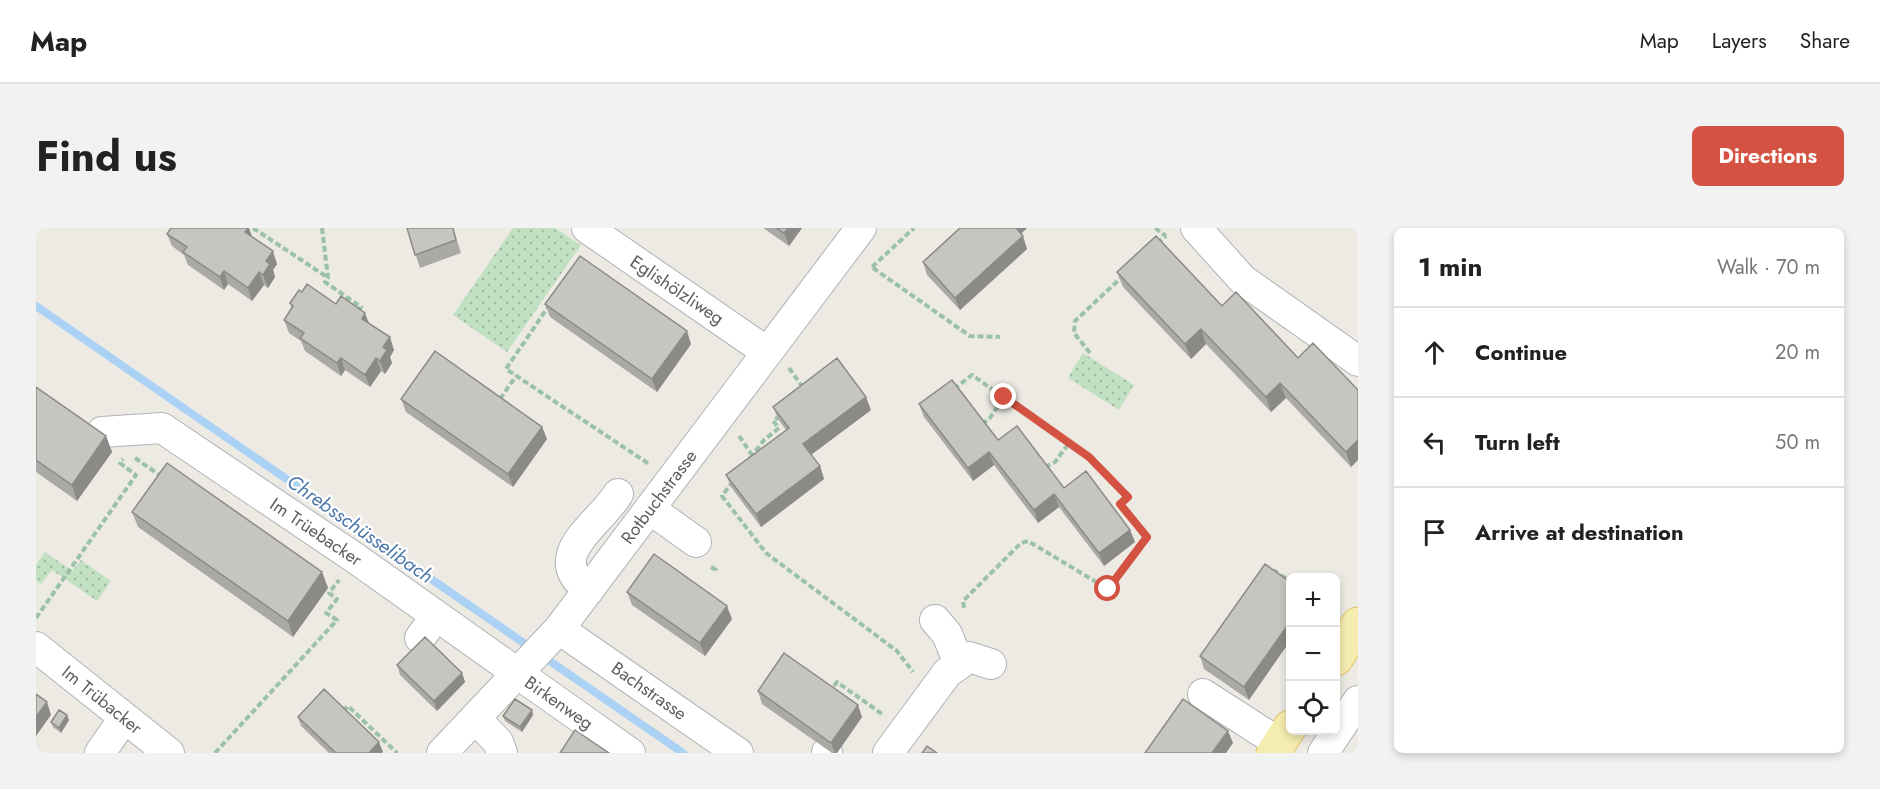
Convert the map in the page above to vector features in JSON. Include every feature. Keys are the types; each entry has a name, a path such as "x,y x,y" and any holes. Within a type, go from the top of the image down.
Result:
{"main road":[{"path":"1340,651 1358,624"}],"street":[{"name":"Eglishölzliweg","path":"586,228 777,359"},
{"name":"Rotbuchstrasse","path":"442,753 555,634 650,509 777,359 861,228"},
{"path":"1196,228 1243,280 1358,361"},
{"name":"Im Trüebacker","path":"102,432 162,428 428,627 522,668"},
{"path":"589,590 578,581 569,566 571,553 583,534 604,514 618,494"},
{"path":"650,509 696,542"},
{"path":"935,620 947,634 959,664"},
{"name":"Bachstrasse","path":"555,634 738,753"},
{"name":"Im Trübacker","path":"36,647 164,752"},
{"path":"888,753 947,673 969,657 991,664"},
{"name":"Birkenweg","path":"522,668 630,753"},
{"path":"1203,694 1281,741"},
{"path":"1323,753 1358,701"},
{"path":"100,753 124,718"},
{"path":"475,718 498,742 502,753"}],"path":[{"path":"253,228 328,278"},
{"path":"322,228 328,278 326,282 361,307 357,314"},
{"path":"1149,251 1166,236"},
{"path":"1090,353 1074,333 1075,321 1133,267"},
{"path":"873,268 970,336 1000,337"},
{"path":"556,294 506,369 653,467"},
{"path":"777,359 809,396"},
{"path":"946,395 972,375 1089,457 1128,497 1116,507"},
{"path":"500,399 516,376"},
{"path":"799,393 805,390"},
{"path":"981,424 990,418 1004,397"},
{"path":"746,463 764,440 779,429 773,421 789,408"},
{"path":"737,432 760,457"},
{"path":"1044,468 1055,462 1069,443"},
{"path":"127,453 163,477"},
{"path":"36,618 136,475 124,466"},
{"path":"734,480 722,496 766,553 897,651 930,694"},
{"path":"965,612 963,601 1021,543 1028,541 1108,589 1147,537 1120,504"},
{"path":"1269,567 1286,578"},
{"path":"215,753 337,620 327,613 334,602"},
{"path":"834,686 837,682 883,714 876,724"},
{"path":"343,711 348,706 397,753"},
{"path":"364,731 369,726"}],"green space":[{"path":"513,228 555,228 581,245 507,352 453,315"},
{"path":"1083,353 1134,385 1119,410 1068,378"},
{"path":"45,552 72,571 81,560 111,581 97,601 52,570 41,584 36,581 36,565"}],"building":[{"path":"171,228 248,228 245,232 273,251 266,261 270,264 263,275 259,272 248,288 224,271 220,277 183,252 187,247 167,234"},
{"path":"407,228 453,228 456,240 415,255"},
{"path":"776,228 788,228 784,233"},
{"path":"960,228 1016,228 1023,236 955,298 923,262"},
{"path":"1156,236 1222,306 1236,292 1298,358 1313,343 1358,390 1358,440 1346,452 1280,383 1266,397 1201,329 1185,344 1117,272"},
{"path":"580,256 687,331 652,379 545,304"},
{"path":"307,284 336,304 341,296 365,313 362,319 390,337 383,347 387,350 380,361 376,358 365,375 341,358 337,363 300,338 304,333 284,320 293,306 290,303 299,290 302,292"},
{"path":"435,351 542,427 508,474 401,399"},
{"path":"837,358 866,397 803,444 820,466 756,514 726,475 789,428 773,407"},
{"path":"952,380 998,440 1017,426 1064,488 1086,471 1130,530 1099,553 1054,494 1034,510 989,452 968,468 919,404"},
{"path":"36,387 106,436 72,485 36,460"},
{"path":"167,463 322,572 288,621 132,512"},
{"path":"654,554 727,606 700,643 627,592"},
{"path":"1265,564 1286,579 1286,628 1244,687 1200,656"},
{"path":"425,637 462,673 434,701 397,665"},
{"path":"784,653 858,705 831,743 758,691"},
{"path":"324,689 379,742 369,753 336,753 298,717"},
{"path":"36,694 47,702 36,717"},
{"path":"515,699 532,710 520,727 503,716"},
{"path":"1183,699 1228,731 1212,753 1145,753"},
{"path":"59,710 67,715 59,728 51,722"},
{"path":"575,730 609,753 560,753"},
{"path":"927,746 937,753 922,753"}],"waterway":[{"name":"Chrebsschüsselibach","path":"36,306 683,753"}],"route":[{"path":"1004,397 1089,457 1128,497 1120,504 1147,537 1108,589"}]}
